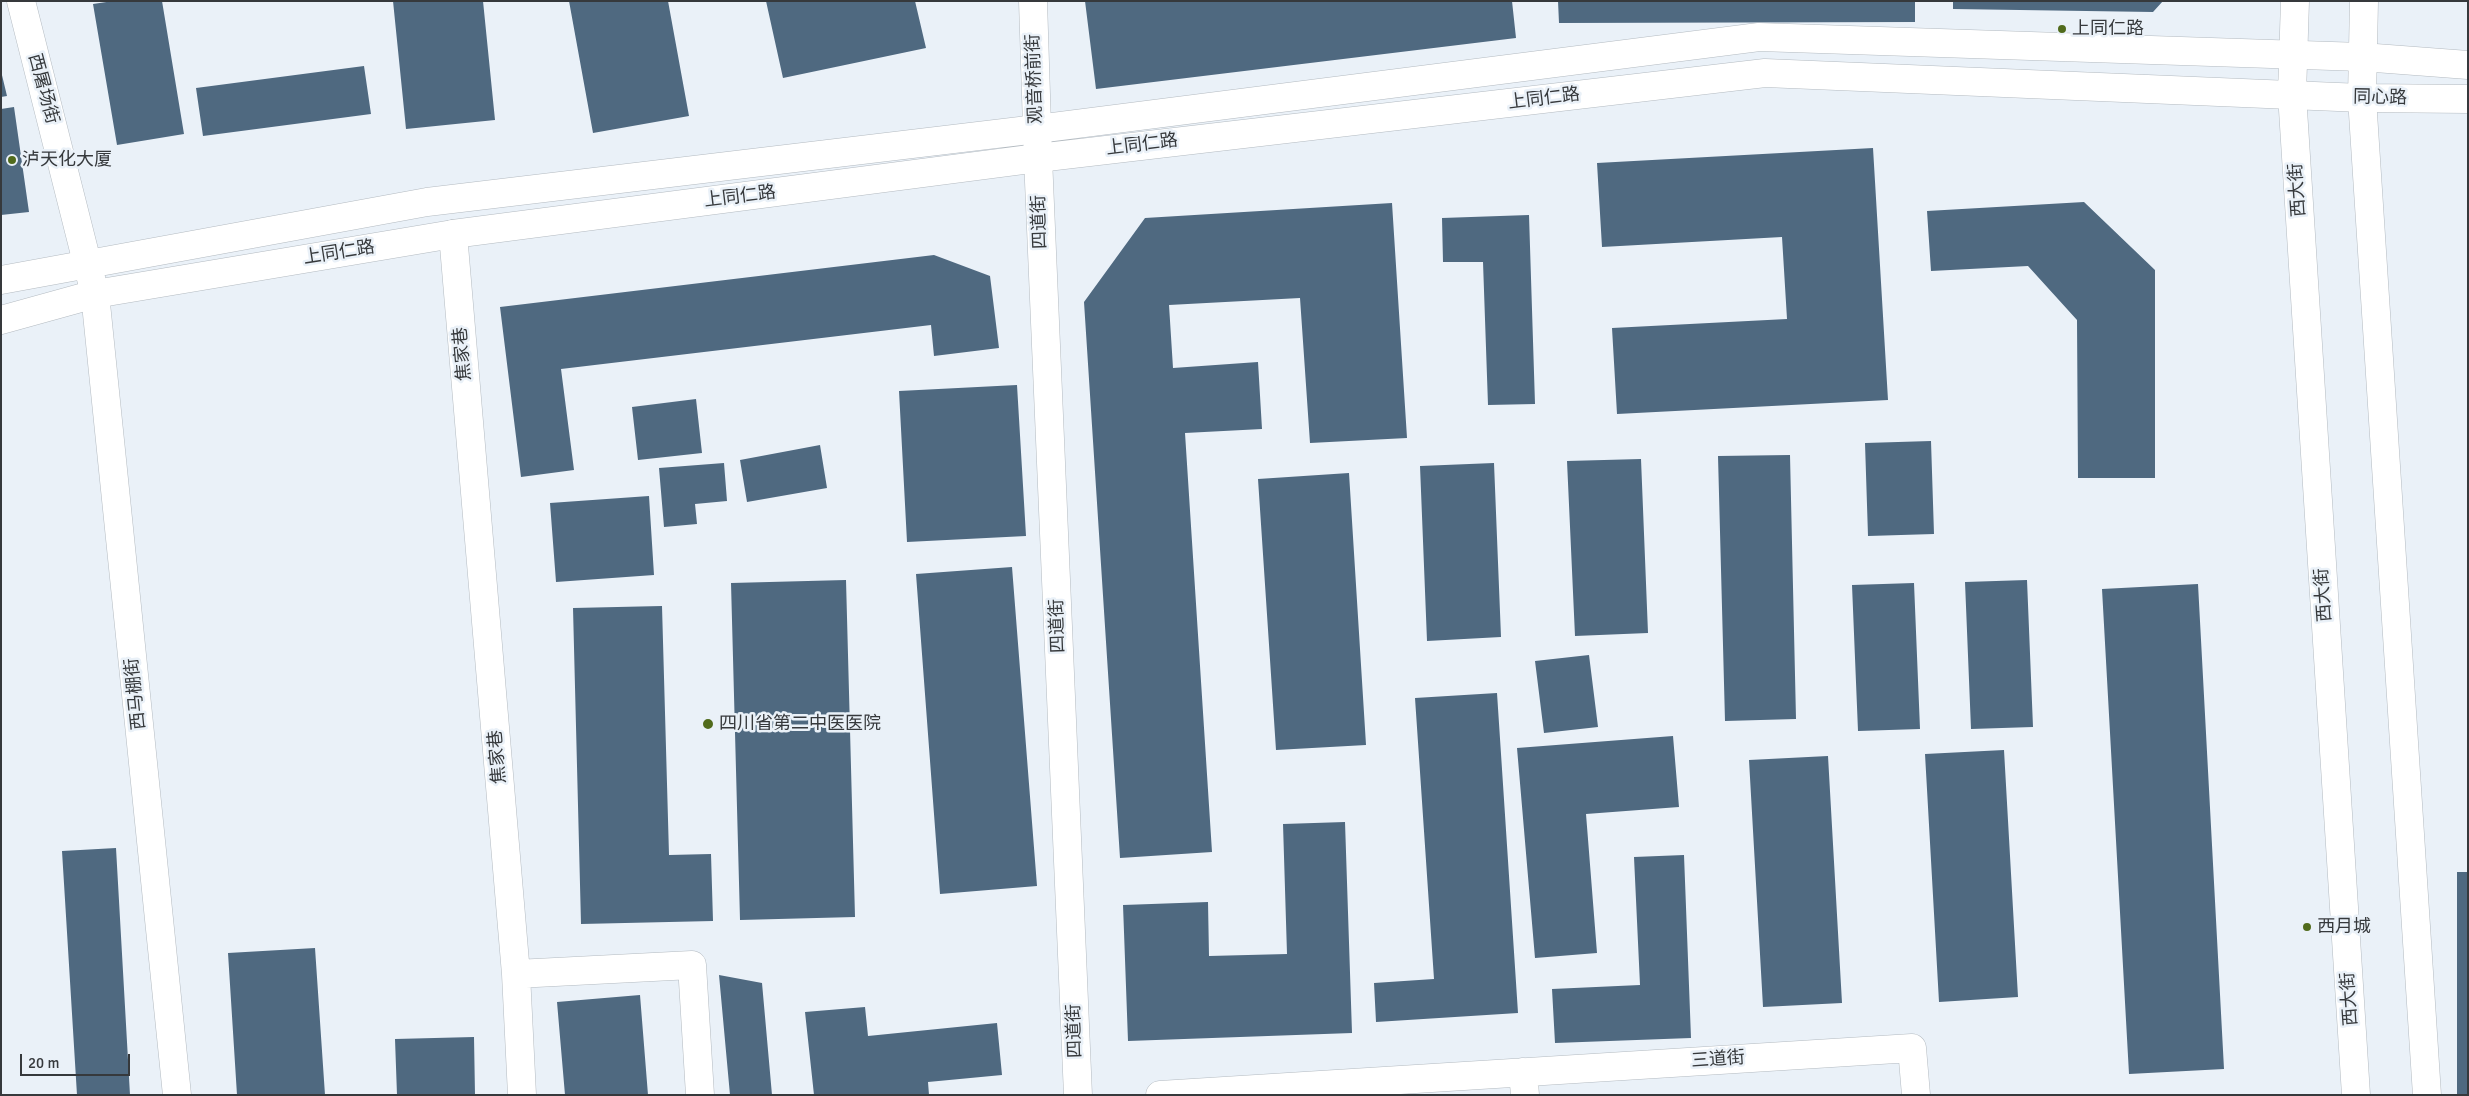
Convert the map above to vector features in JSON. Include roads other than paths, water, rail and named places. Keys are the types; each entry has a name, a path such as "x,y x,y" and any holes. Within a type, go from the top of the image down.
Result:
{"street":[{"name":"西屠场街","path":"20,1 89,264 95,294"},
{"name":"观音桥前街","path":"1033,1 1038,158"},
{"name":"西大街","path":"2295,1 2292,94 2356,1095"},
{"path":"2364,1 2362,98 2427,1095"},
{"path":"1,280 427,202 1037,129 1759,37 2362,56 2468,65"},
{"name":"上同仁路","path":"1,320 95,294 453,234 1038,158 1765,73 2292,94"},
{"name":"同心路","path":"2292,94 2362,98 2468,99"},
{"name":"四道街","path":"1038,158 1078,1095"},
{"name":"焦家巷","path":"453,234 516,974 522,1095"},
{"name":"西马棚街","path":"95,294 177,1095"},
{"path":"516,974 692,965 700,1095"},
{"name":"三道街","path":"1160,1095 1524,1083 1912,1048 1916,1095"}],"place":[{"name":"上同仁路","path":"2062,29"},
{"name":"泸天化大厦","path":"12,160"},
{"name":"四川省第二中医医院","path":"708,724"},
{"name":"西月城","path":"2307,927"}]}
